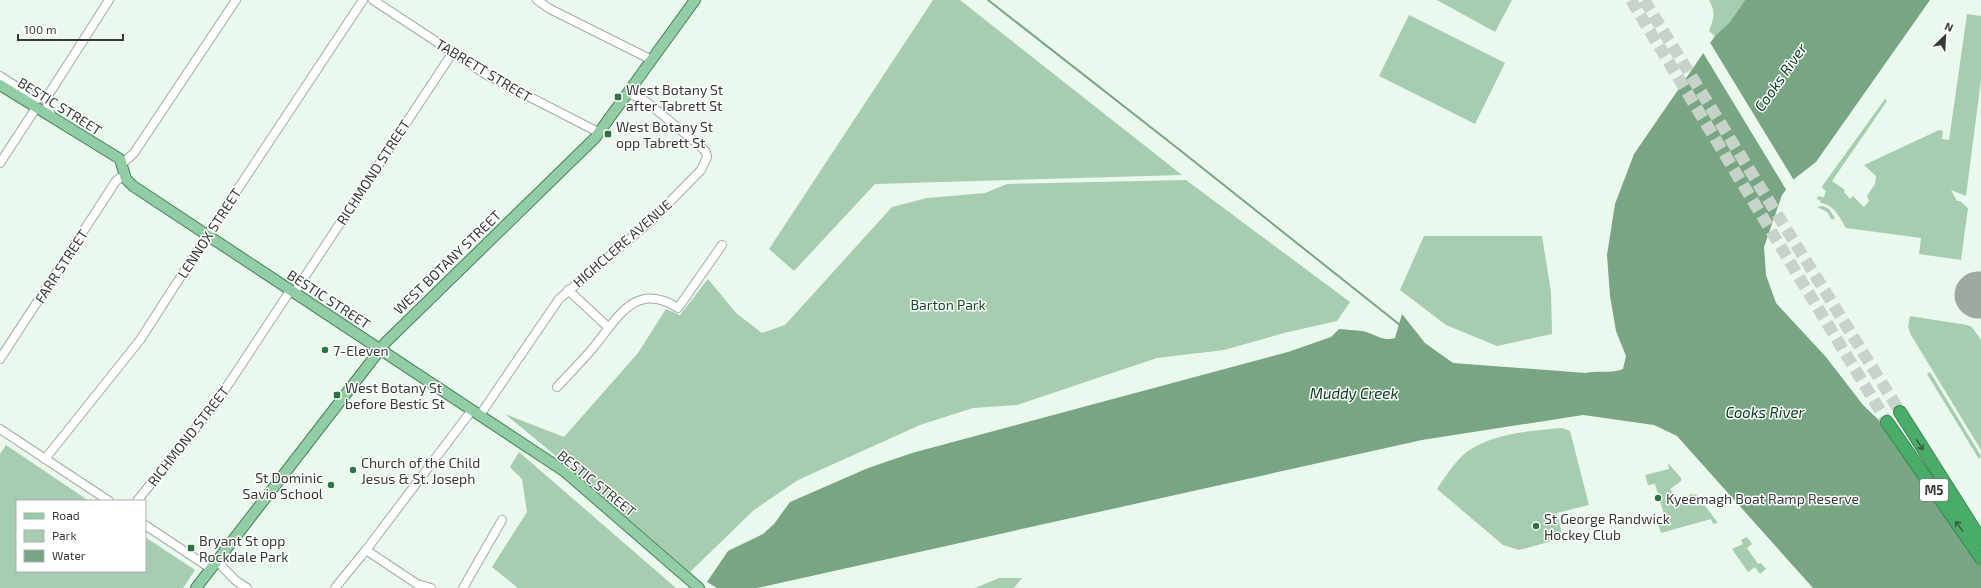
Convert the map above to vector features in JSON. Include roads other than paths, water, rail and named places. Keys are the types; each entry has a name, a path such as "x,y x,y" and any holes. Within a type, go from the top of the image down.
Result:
{"highway":[{"name":"M5","path":"1900,412 1981,540"},
{"name":"M5","path":"1887,422 1981,558"}],"main road":[{"name":"WEST BOTANY STREET","path":"196,588 216,560 297,458 380,349 600,133 694,0"},
{"name":"BESTIC STREET","path":"0,85 54,120 116,156 120,159 122,164"},
{"path":"122,164 124,175"},
{"name":"BESTIC STREET","path":"124,175 128,182 133,186 207,236 564,471 699,588"}],"street":[{"path":"54,120 47,108 47,97 109,0"},
{"path":"122,164 134,153 236,0"},
{"name":"LENNOX STREET","path":"45,459 140,340 363,0"},
{"name":"TABRETT STREET","path":"373,0 502,83 600,133"},
{"path":"537,0 652,60"},
{"name":"RICHMOND STREET","path":"137,500 216,403 453,52"},
{"name":"BESTIC STREET","path":"0,76 36,98 47,97"},
{"name":"HIGHCLERE AVENUE","path":"335,588 476,412 559,298 651,220 685,187 704,164 707,157 706,152 642,98 628,94"},
{"path":"0,163 36,108"},
{"name":"FARR STREET","path":"0,359 116,181 124,175"},
{"path":"557,387 593,348 608,327 630,303 652,297 666,301 678,308 722,245"},
{"path":"568,290 608,327"},
{"path":"0,429 107,500"},
{"path":"463,588 502,520"},
{"path":"146,526 210,568"},
{"path":"366,550 417,584 431,588"},
{"path":"216,560 235,580 247,588"}],"water":[{"path":"1745,0 1930,0 1816,162 1794,179 1782,195 1764,247 1766,275 1776,303 1826,357 1863,405 1886,427 1940,508 1981,565 1981,588 1813,588 1677,436 1654,425 1583,415 1422,440 757,588 717,588 707,582 728,551 763,534 774,524 790,502 868,468 912,453 1288,352 1331,337 1339,329 1362,331 1386,339 1395,338 1402,314 1425,343 1453,363 1586,373 1623,369 1626,356 1616,331 1610,296 1607,255 1615,204 1634,154 1715,36 1730,22"}],"waterway":[{"path":"988,0 1400,325"}],"tunnel":[{"path":"1631,0 1887,422"},
{"path":"1644,0 1900,412"}],"place":[{"name":"West Botany St after Tabrett St","path":"618,97"},
{"name":"West Botany St opp Tabrett St","path":"608,134"},
{"name":"7-Eleven","path":"325,350"},
{"name":"West Botany St before Bestic St","path":"337,395"},
{"name":"Church of the Child Jesus & St. Joseph","path":"353,470"},
{"name":"St Dominic Savio School","path":"331,485"},
{"name":"Kyeemagh Boat Ramp Reserve","path":"1658,498"},
{"name":"St George Randwick Hockey Club","path":"1536,526"},
{"name":"Bryant St opp Rockdale Park","path":"191,548"}],"water label":[{"name":"Cooks River","path":"1780,77"},
{"name":"Muddy Creek","path":"1354,393"},
{"name":"Cooks River","path":"1765,412"}],"park label":[{"name":"Barton Park","path":"948,304"}]}
